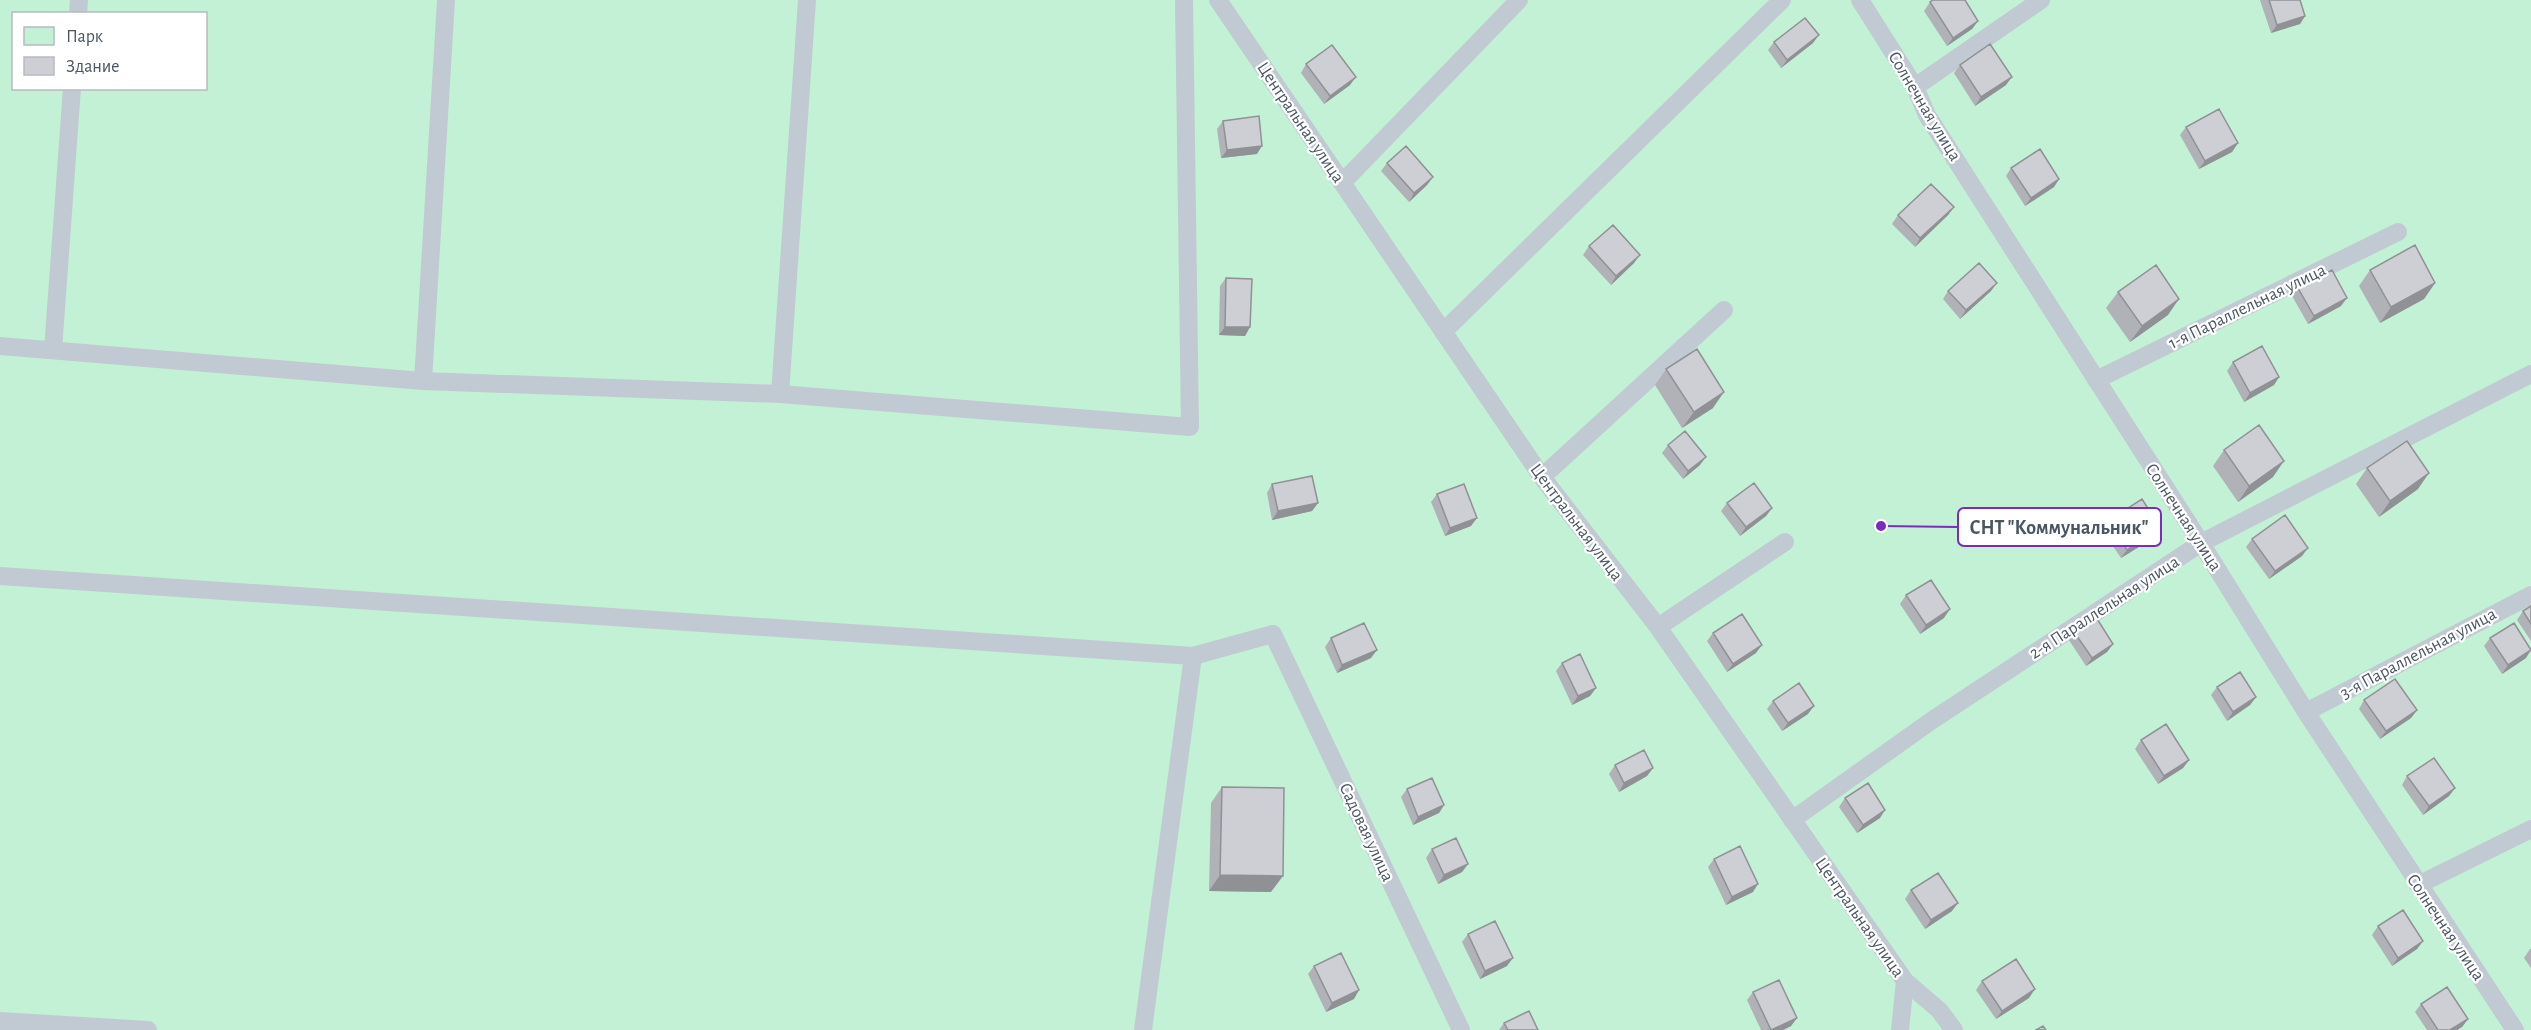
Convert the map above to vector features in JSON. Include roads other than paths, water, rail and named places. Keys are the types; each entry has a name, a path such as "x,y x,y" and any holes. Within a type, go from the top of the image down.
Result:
{"lane":[{"path":"423,381 447,0"},
{"path":"780,394 807,0"},
{"path":"0,346 423,381 780,394 1190,427 1184,0"},
{"name":"Центральная улица","path":"1218,0 1542,477 1658,627 1905,981 1939,1010 1954,1030"},
{"path":"1342,183 1519,0"},
{"path":"1443,332 1782,0"},
{"name":"Солнечная улица","path":"1860,0 1915,87 1927,115 2202,543 2306,712 2515,1030"},
{"path":"1915,87 2041,0"},
{"path":"53,350 72,90"},
{"name":"1-я Параллельная улица","path":"2096,380 2398,232"},
{"path":"1542,477 1724,309"},
{"name":"2-я Параллельная улица","path":"1792,820 1931,721 2202,543 2531,374"},
{"path":"1658,627 1785,542"},
{"path":"0,576 1193,656 1143,1030"},
{"name":"3-я Параллельная улица","path":"2306,712 2531,595"},
{"name":"Садовая улица","path":"1193,656 1273,634 1461,1030"},
{"path":"2418,885 2531,829"},
{"path":"1900,1030 1905,981"},
{"path":"0,1021 148,1030"}],"place":[{"name":"СНТ \"Коммунальник\"","path":"1881,526"}]}
